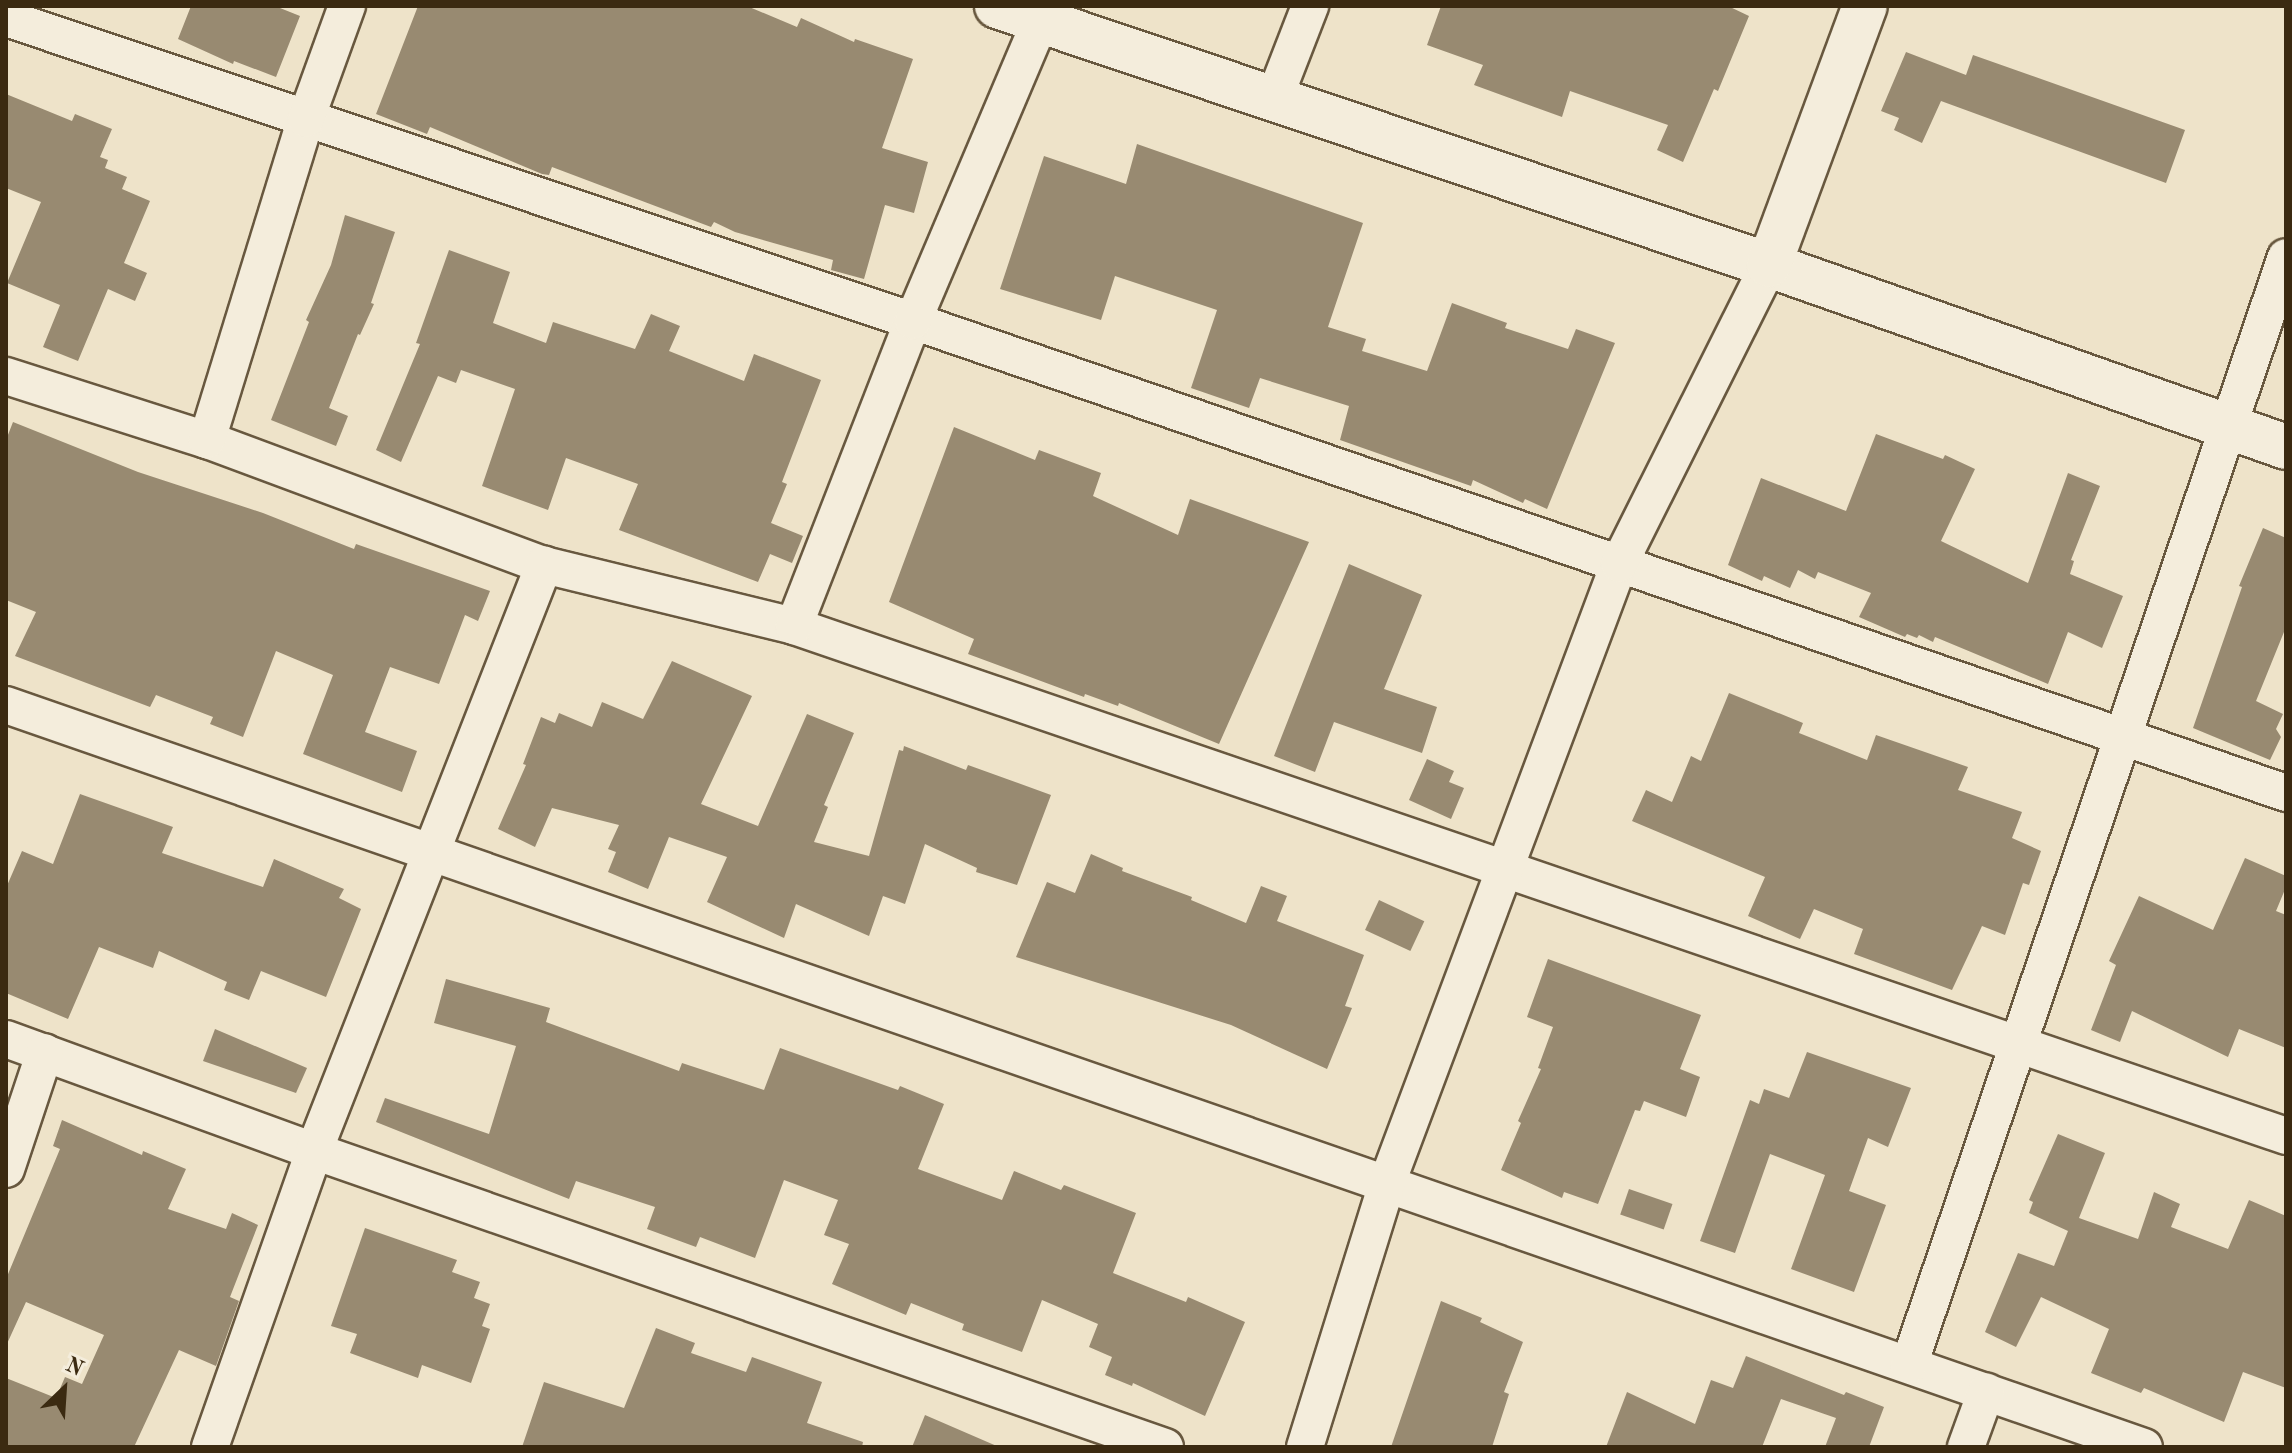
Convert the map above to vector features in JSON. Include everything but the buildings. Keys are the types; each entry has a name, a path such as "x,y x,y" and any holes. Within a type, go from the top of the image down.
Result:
{"street":[{"path":"207,440 306,119 347,6"},
{"path":"997,6 1769,265 2286,447"},
{"path":"1274,99 1310,6"},
{"path":"1305,1447 1387,1183 1619,564 1769,265 1865,6"},
{"path":"6,18 913,321 2286,793"},
{"path":"794,626 913,321 1040,22"},
{"path":"1909,1365 2286,257"},
{"path":"6,376 207,440 544,565 794,626 2286,1136"},
{"path":"210,1447 314,1151 544,565"},
{"path":"6,705 2144,1447"},
{"path":"6,1039 1087,1434 1165,1447"},
{"path":"6,1169 45,1052"},
{"path":"1966,1447 1986,1392"}]}
